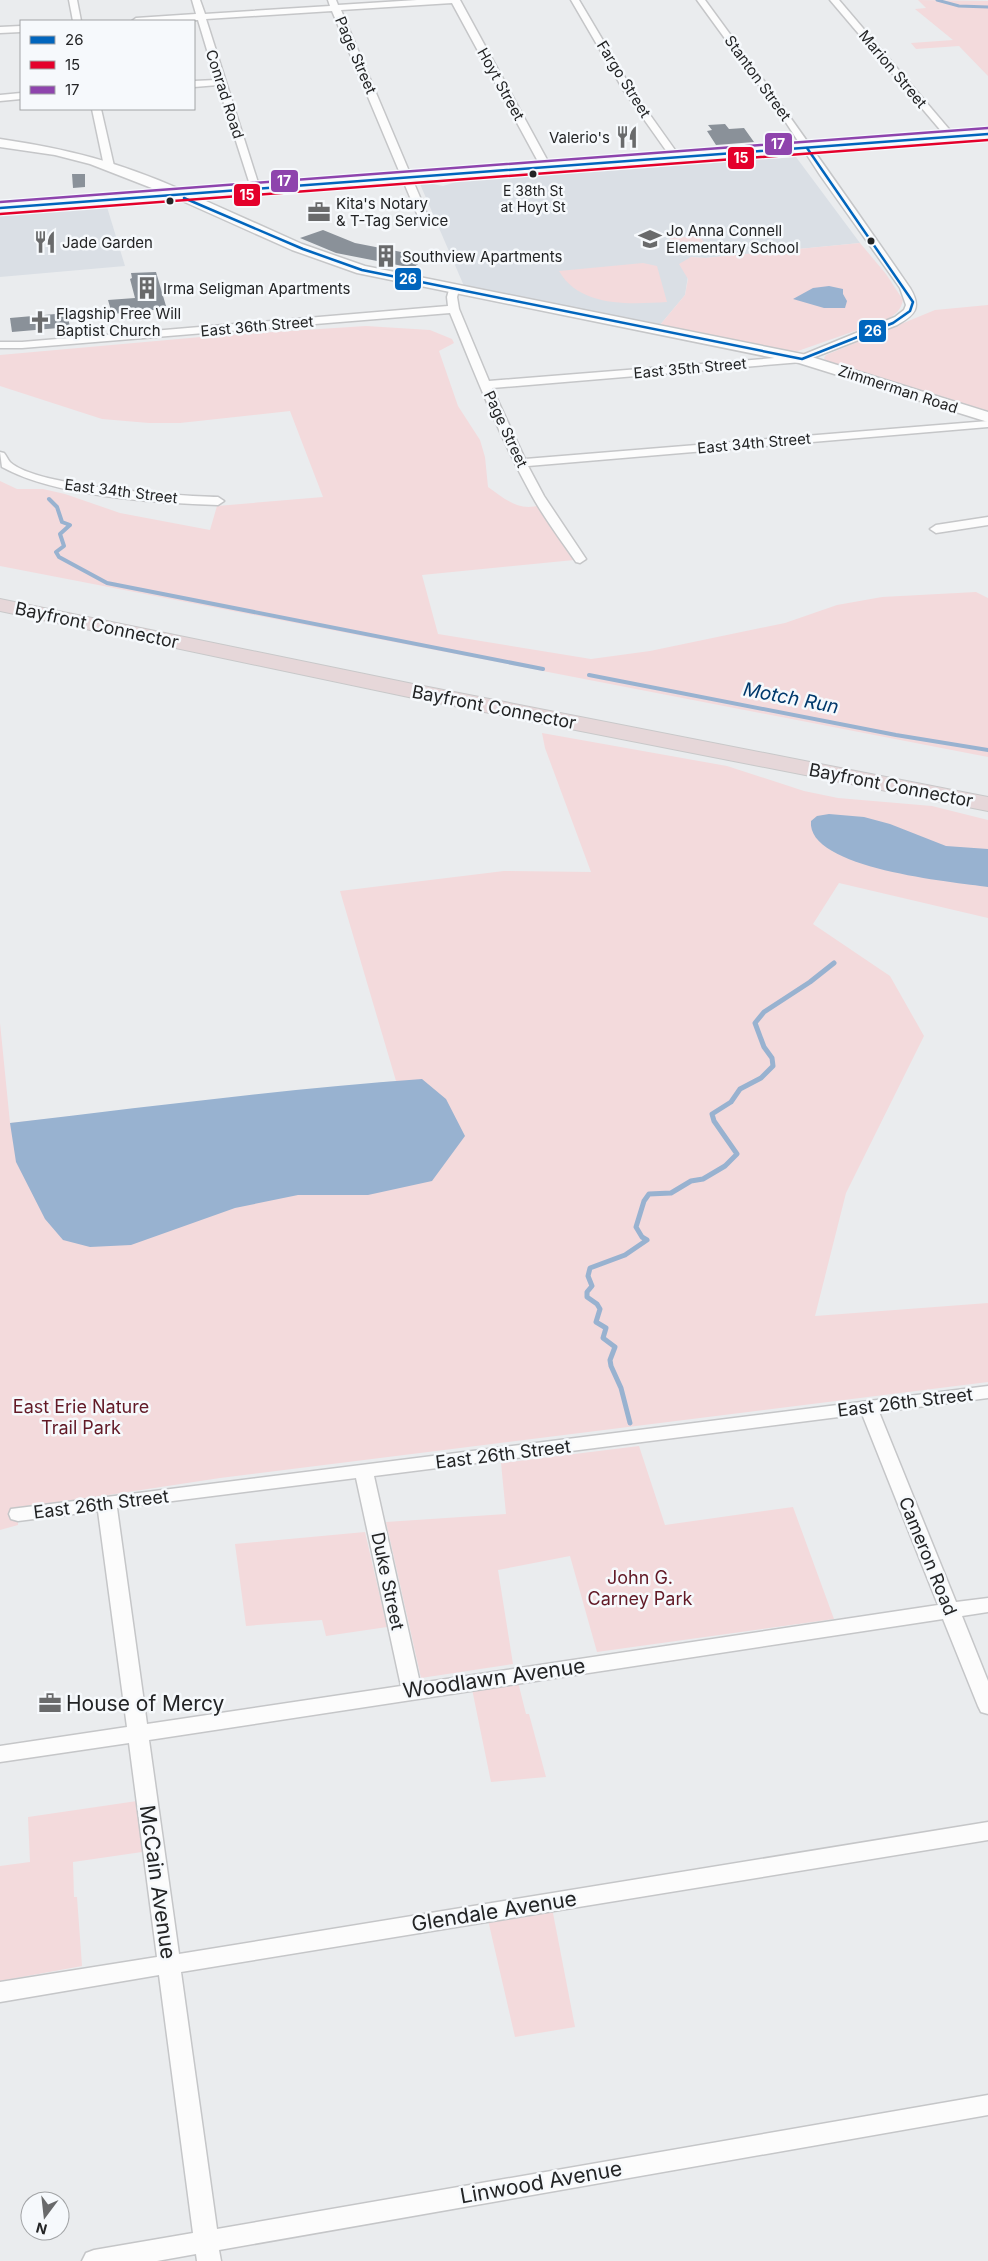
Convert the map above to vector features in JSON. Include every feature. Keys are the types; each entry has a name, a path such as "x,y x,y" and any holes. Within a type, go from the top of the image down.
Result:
{"highway":[{"name":"Bayfront Connector","path":"0,591 68,607 988,791"},
{"name":"Bayfront Connector","path":"0,605 418,692 988,804"}],"street":[{"path":"73,0 77,20"},
{"name":"Conrad Road","path":"196,0 255,189"},
{"path":"152,20 334,4 456,0"},
{"name":"Hoyt Street","path":"456,0 546,168"},
{"name":"Fargo Street","path":"575,0 629,91 675,158"},
{"name":"Stanton Street","path":"701,0 907,291 912,300 912,307"},
{"name":"Marion Street","path":"834,0 951,137"},
{"name":"Page Street","path":"334,4 426,222"},
{"path":"0,30 20,29"},
{"path":"195,84 221,82"},
{"path":"0,98 20,96"},
{"path":"96,110 110,166"},
{"path":"0,208 988,134"},
{"name":"Zimmerman Road","path":"0,143 64,154 110,166 342,264 454,290 802,359 988,417"},
{"name":"Page Street","path":"454,290 452,297 454,309 520,463 540,498 572,544 580,559"},
{"name":"East 35th Street","path":"485,385 802,359 893,323 905,316 912,307"},
{"name":"East 36th Street","path":"0,345 22,345 454,309"},
{"name":"East 34th Street","path":"520,463 988,424"},
{"name":"East 34th Street","path":"0,455 5,464 24,474 67,485 218,501"},
{"path":"936,529 988,521"},
{"name":"East 26th Street","path":"18,1514 364,1472 988,1392"},
{"name":"Cameron Road","path":"868,1407 988,1706"},
{"name":"Duke Street","path":"364,1472 412,1691"},
{"name":"McCain Avenue","path":"107,1504 207,2251"},
{"name":"Woodlawn Avenue","path":"0,1754 988,1605"},
{"name":"Glendale Avenue","path":"0,1992 988,1831"},
{"name":"Linwood Avenue","path":"94,2261 207,2251 988,2105"}],"shaded area":[{"name":"Jo Anna Connell Elementary School","path":"796,157 860,243 705,258 691,257 685,295 660,325 464,286 420,184 443,186 456,182"},
{"path":"110,205 107,207 125,266 0,277 0,213"}],"green space":[{"path":"918,0 988,1 988,76 959,46 916,49 911,43 953,40 915,9 926,8"},
{"path":"700,236 705,244 674,246 669,238"},
{"path":"860,243 886,274 903,300 897,312 886,320 798,351 784,350 660,325 685,295 688,279 679,264 691,257 705,258"},
{"path":"643,263 657,266 667,302 623,303 593,298 580,292 568,283 559,271"},
{"path":"988,305 988,413 827,362 824,358 826,355 935,310"},
{"path":"366,326 430,330 452,339 454,343 439,351 458,406 480,440 485,457 488,487 506,500 519,506 532,507 540,505 560,532 574,560 422,575 438,634 591,659 650,651 785,623 837,605 882,597 976,592 988,598 988,757 0,566 0,481 17,489 43,489 65,494 120,513 210,530 217,506 323,497 290,411 180,423 149,423 102,419 0,386 0,355 212,336"},
{"name":"East Erie Nature Trail Park","path":"542,733 727,766 804,791 838,798 932,806 988,820 988,918 839,883 813,924 890,976 924,1036 846,1193 815,1316 988,1303 988,1382 220,1478 18,1507 18,1525 0,1530 0,1023 10,1123 396,1081 340,891 504,871 591,872 545,748"},
{"name":"John G. Carney Park","path":"639,1446 665,1525 793,1507 834,1619 597,1652 570,1556 498,1570 513,1664 421,1678 386,1522 506,1514 501,1463"},
{"path":"365,1532 387,1627 326,1636 322,1620 246,1626 235,1544"},
{"path":"518,1682 526,1714 529,1714 546,1777 491,1782 472,1689"},
{"path":"137,1801 142,1852 73,1862 74,1897 77,1897 82,1966 0,1981 0,1866 30,1862 28,1817"},
{"path":"552,1908 575,2027 515,2037 488,1920"}],"water":[{"path":"829,286 843,289 843,294 847,301 845,308 824,308 793,299 813,288"},
{"path":"829,814 864,817 890,824 946,846 988,849 988,887 916,877 885,870 856,862 832,851 816,837 811,821 817,816"},
{"path":"422,1079 446,1099 465,1136 432,1181 368,1195 298,1195 235,1208 131,1245 90,1247 63,1240 45,1219 16,1162 10,1123 267,1093"}],"building":[{"path":"725,124 729,129 744,128 754,142 716,145 707,131 712,130 708,125"},
{"path":"72,174 85,174 85,187 73,188"},
{"path":"323,230 355,243 427,257 413,268 336,253 300,238"},
{"name":"Irma Seligman Apartments","path":"156,272 166,306 162,307 163,309 112,314 108,300 135,298 130,279 132,278 131,273"},
{"name":"Flagship Free Will Baptist Church","path":"67,313 70,327 12,332 10,318"}],"waterway":[{"name":"Motch Run","path":"937,0 959,6 988,7"},
{"path":"49,499 57,507 62,522 70,525 60,534 64,546 56,552 59,557 107,583 543,669"},
{"name":"Motch Run","path":"589,675 896,735 988,750"},
{"path":"630,1423 621,1388 611,1366 610,1360 615,1347 603,1338 606,1328 596,1322 600,1309 597,1304 587,1297 587,1292 592,1286 588,1276 590,1268 625,1255 647,1240 642,1237 636,1227 644,1201 649,1194 671,1193 691,1181 703,1179 725,1166 737,1154 714,1121 712,1114 731,1102 740,1089 761,1078 773,1066 772,1058 764,1047 755,1023 764,1012 810,982 834,963"}],"transit line":[{"name":"17","path":"0,202 988,128"},
{"name":"26","path":"0,208 988,134"},
{"name":"15","path":"0,214 988,140"},
{"name":"26","path":"184,198 303,249 362,270 802,359 893,323 910,311 913,302 807,148"}],"place":[{"name":"Valerio's","path":"627,137"},
{"name":"E 38th St at Hoyt St","path":"533,174"},
{"name":"Kita's Notary & T-Tag Service","path":"319,212"},
{"name":"Jo Anna Connell Elementary School","path":"650,239"},
{"name":"Jade Garden","path":"45,242"},
{"name":"Southview Apartments","path":"386,256"},
{"name":"Irma Seligman Apartments","path":"147,288"},
{"name":"Flagship Free Will Baptist Church","path":"40,322"},
{"name":"House of Mercy","path":"50,1703"}]}
